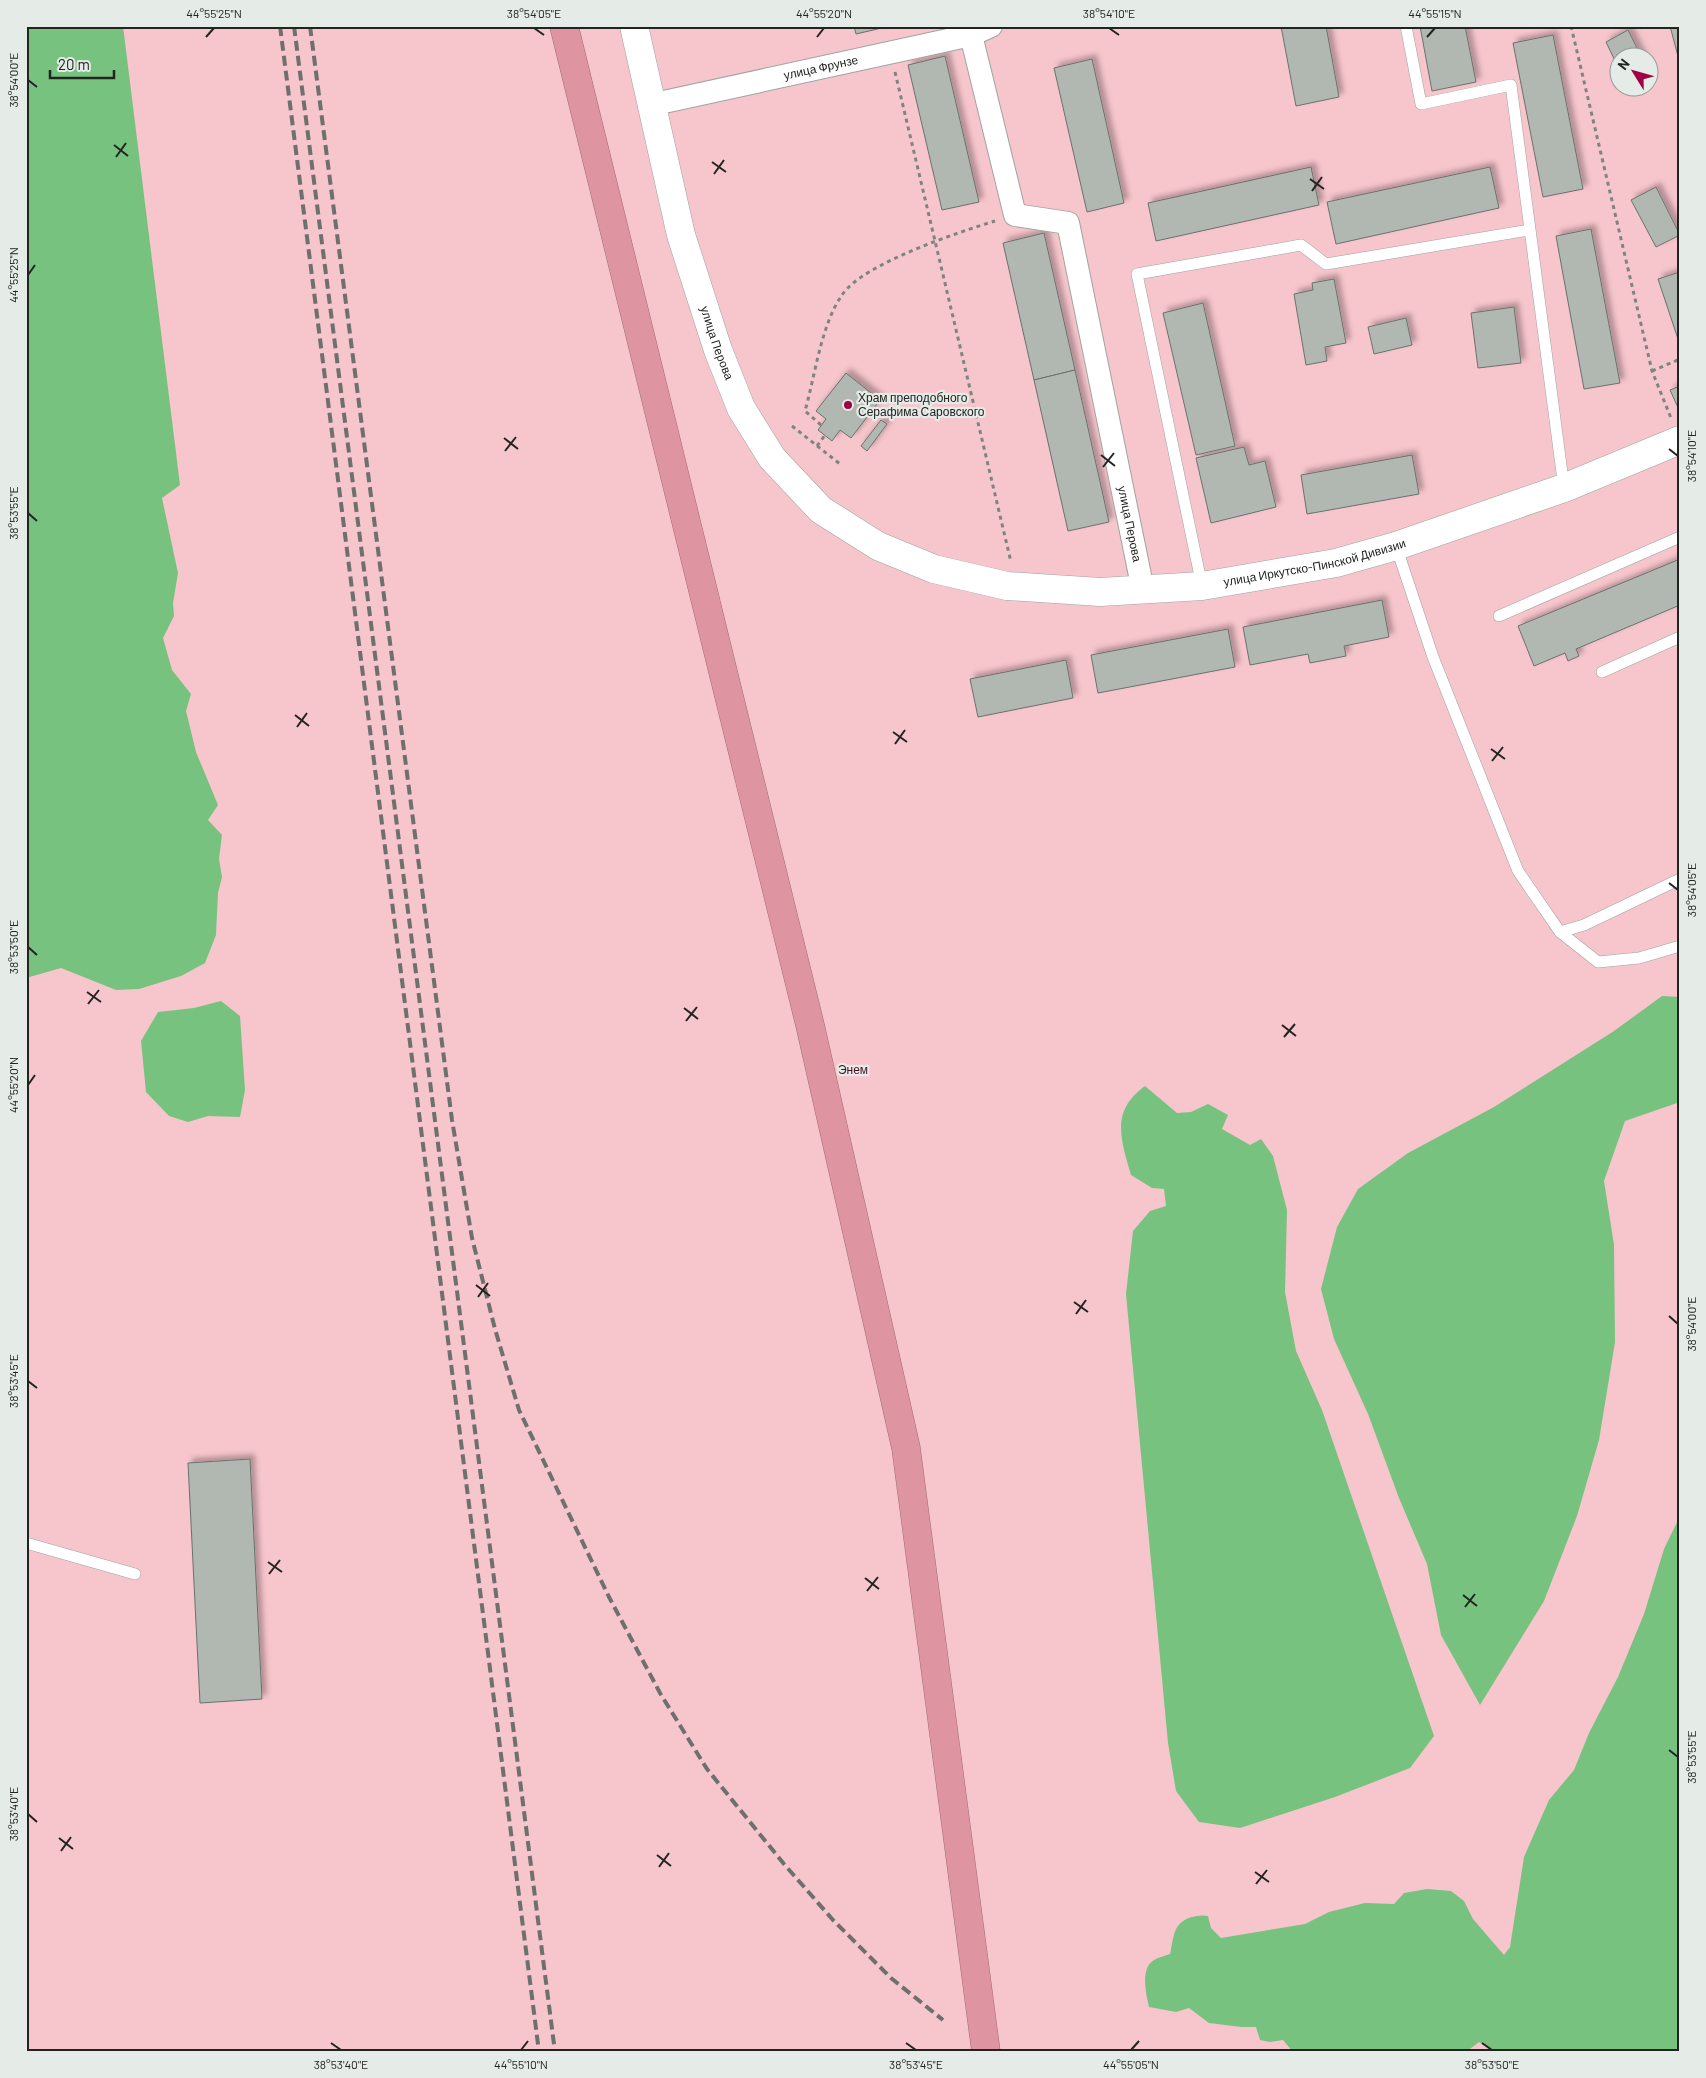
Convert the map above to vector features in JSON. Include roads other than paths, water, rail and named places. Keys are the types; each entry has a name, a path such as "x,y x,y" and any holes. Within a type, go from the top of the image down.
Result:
{"highway":[{"path":"567,38 810,1025 906,1448 986,2052"}],"street":[{"name":"улица Перова","path":"634,26 650,105 681,235 718,350 746,416 772,458 821,510 878,546 934,569"},
{"name":"улица Фрунзе","path":"650,105 971,35 991,26"},
{"name":"улица Перова","path":"971,35 1015,215 1068,223 1143,590"},
{"name":"улица Иркутско-Пинской Дивизии","path":"934,569 1007,586 1100,592 1202,586 1336,563 1396,546 1564,488 1680,440"}],"lane":[{"path":"1406,26 1421,104 1511,85 1564,488"},
{"path":"1202,586 1137,274 1301,245 1326,264 1529,230"},
{"path":"1500,616 1680,538"},
{"path":"1396,546 1433,657 1518,871 1560,932 1598,962 1639,958 1680,946"},
{"path":"1602,672 1680,637"},
{"path":"1560,932 1584,925 1680,879"},
{"path":"26,1542 135,1574"}],"railway":[{"path":"280,26 539,2052"},
{"path":"294,26 555,2052"},
{"path":"310,26 452,1120 472,1238 495,1329 519,1410 609,1597 660,1693 707,1769 784,1864 833,1920 891,1978 943,2020"}],"place":[{"name":"Храм преподобного Серафима Саровского","path":"848,405"}],"park label":[{"name":"Энем","path":"853,1070"}]}
